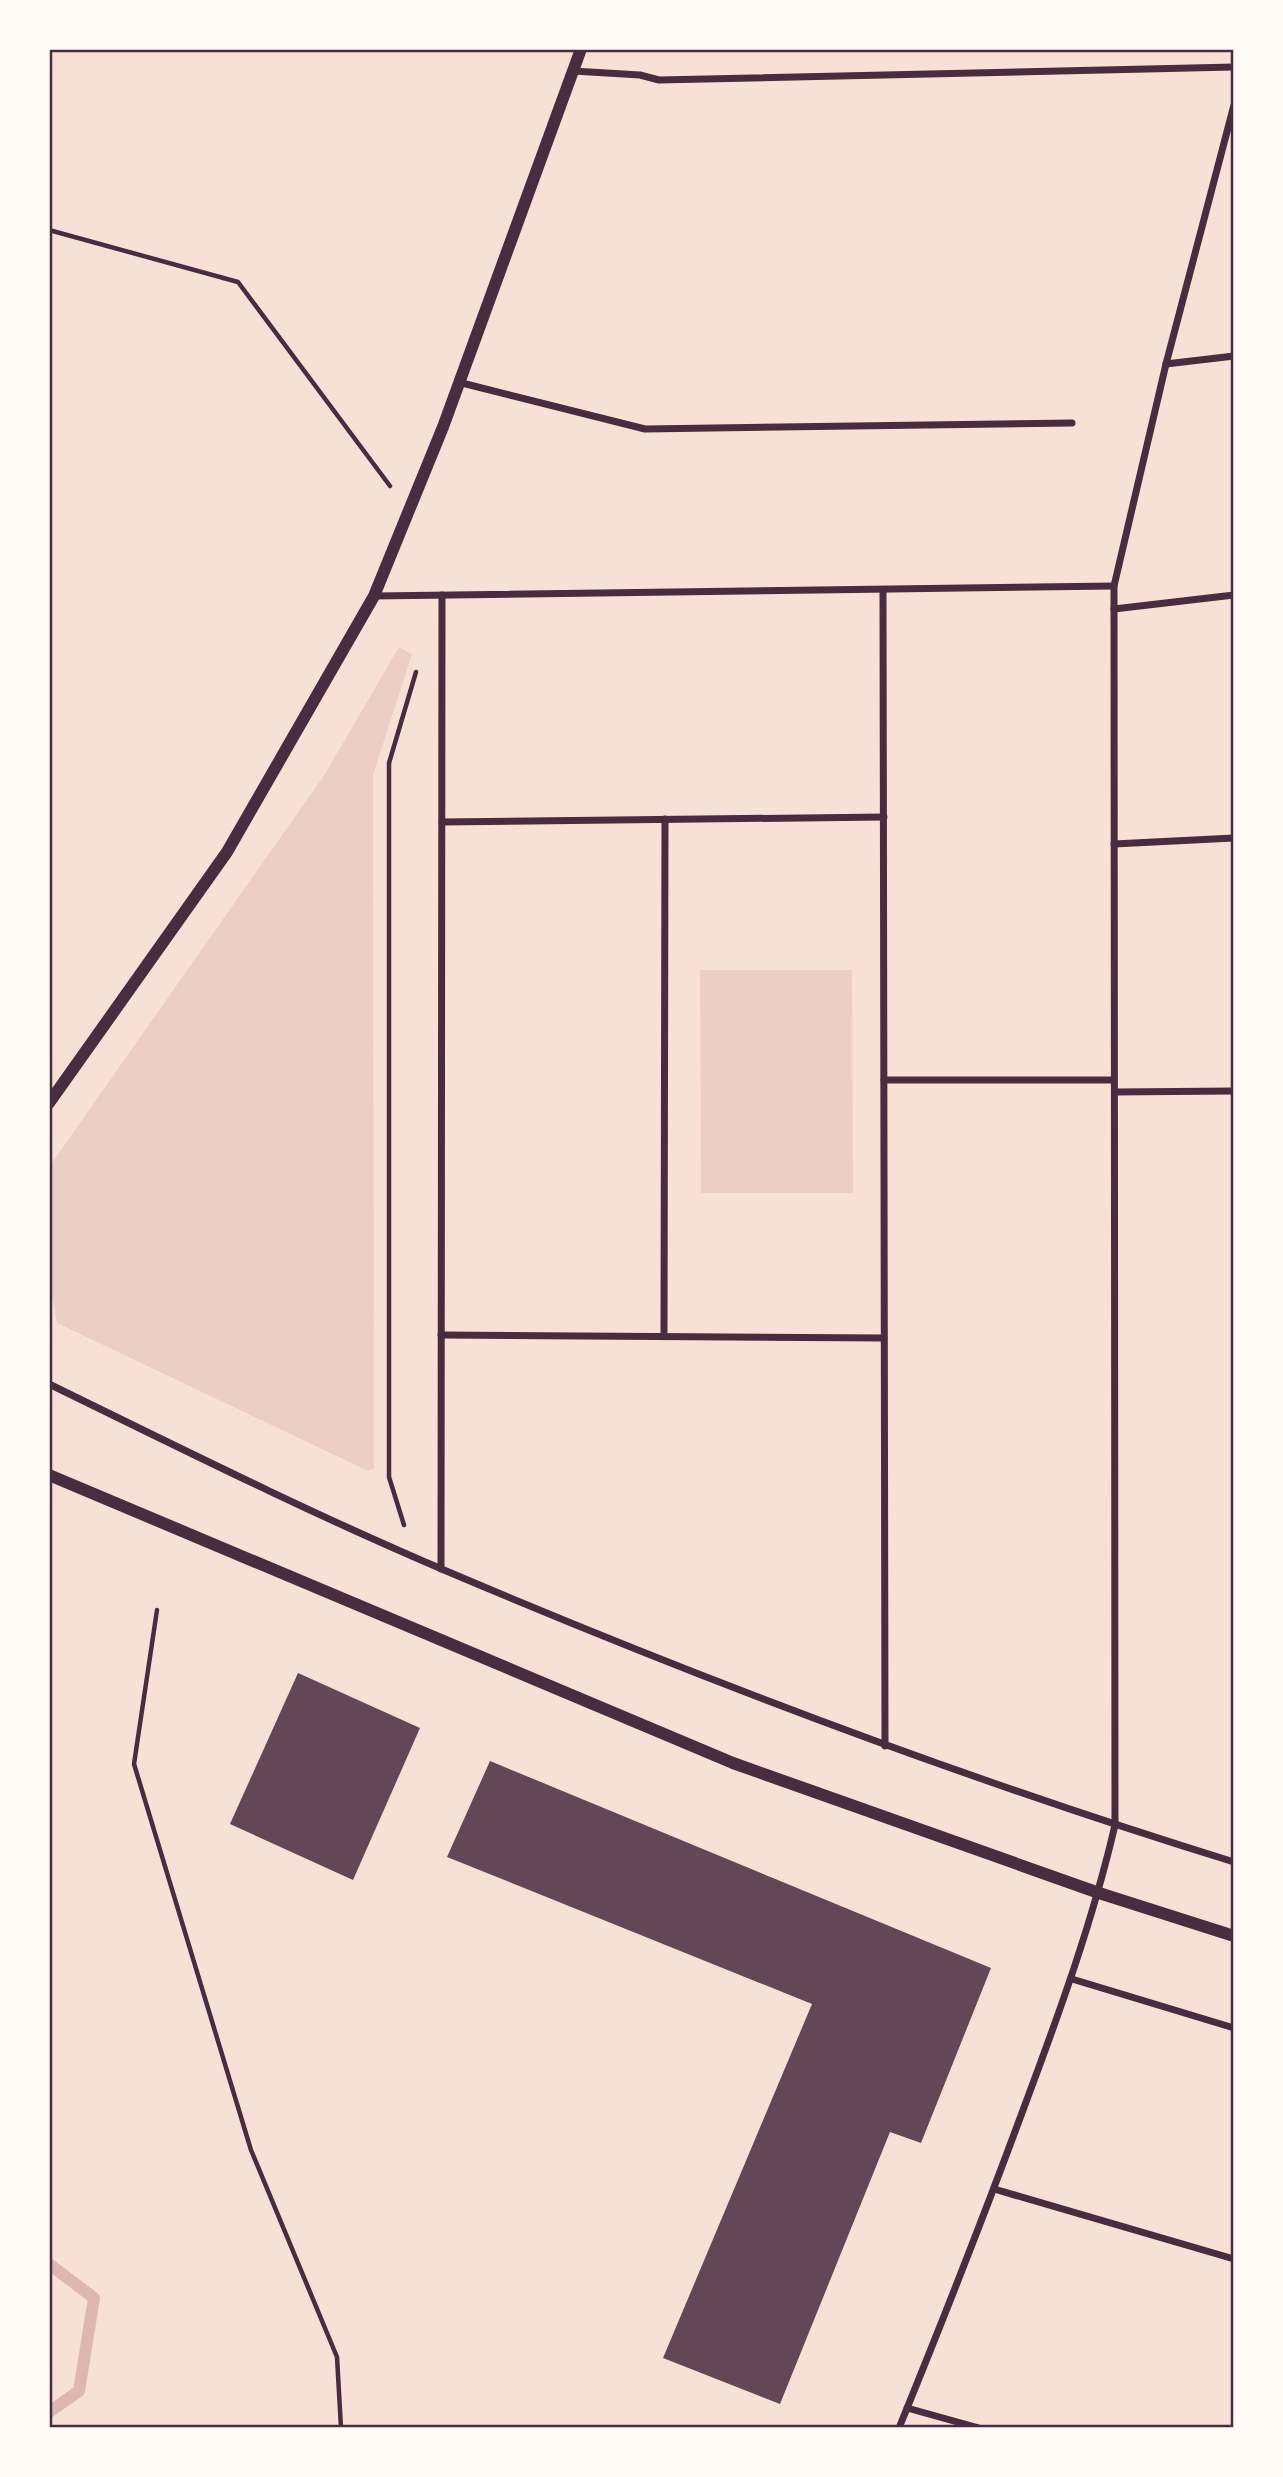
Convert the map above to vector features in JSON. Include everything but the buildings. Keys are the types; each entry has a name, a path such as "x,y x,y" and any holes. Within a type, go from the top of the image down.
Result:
{"street":[{"path":"49,1103 227,852 374,596 458,382 581,49"},
{"path":"573,71 640,75 659,80 1234,67"},
{"path":"900,2428 994,2189 1072,1979 1099,1893 1115,1825 1114,586 1166,364 1234,104"},
{"path":"1166,364 1234,356"},
{"path":"458,382 645,429 1072,423"},
{"path":"374,596 1114,586"},
{"path":"883,590 885,1746"},
{"path":"441,1569 442,595"},
{"path":"1114,609 1234,595"},
{"path":"442,822 884,817"},
{"path":"664,1336 665,819"},
{"path":"1114,844 1234,838"},
{"path":"884,1080 1114,1080"},
{"path":"1115,1092 1234,1091"},
{"path":"441,1335 884,1338"},
{"path":"49,1384 226,1471 441,1569 627,1646 885,1746 1115,1825 1234,1862"},
{"path":"53,1474 733,1763 1099,1893 1234,1936"},
{"path":"1072,1979 1234,2028"},
{"path":"994,2189 1234,2259"},
{"path":"907,2408 979,2428"}],"path":[{"path":"49,230 239,282 409,510"},
{"path":"413,1555 389,1477 389,763 416,669"},
{"path":"157,1610 134,1764 251,2150 337,2357 341,2428"}],"shaded area":[{"path":"399,647 412,654 373,775 374,1468 368,1471 57,1323 49,1279 49,1167 325,774"},
{"path":"700,970 852,970 853,1193 701,1193"}],"waterway":[{"path":"49,2264 94,2298 79,2391 49,2412"}]}
